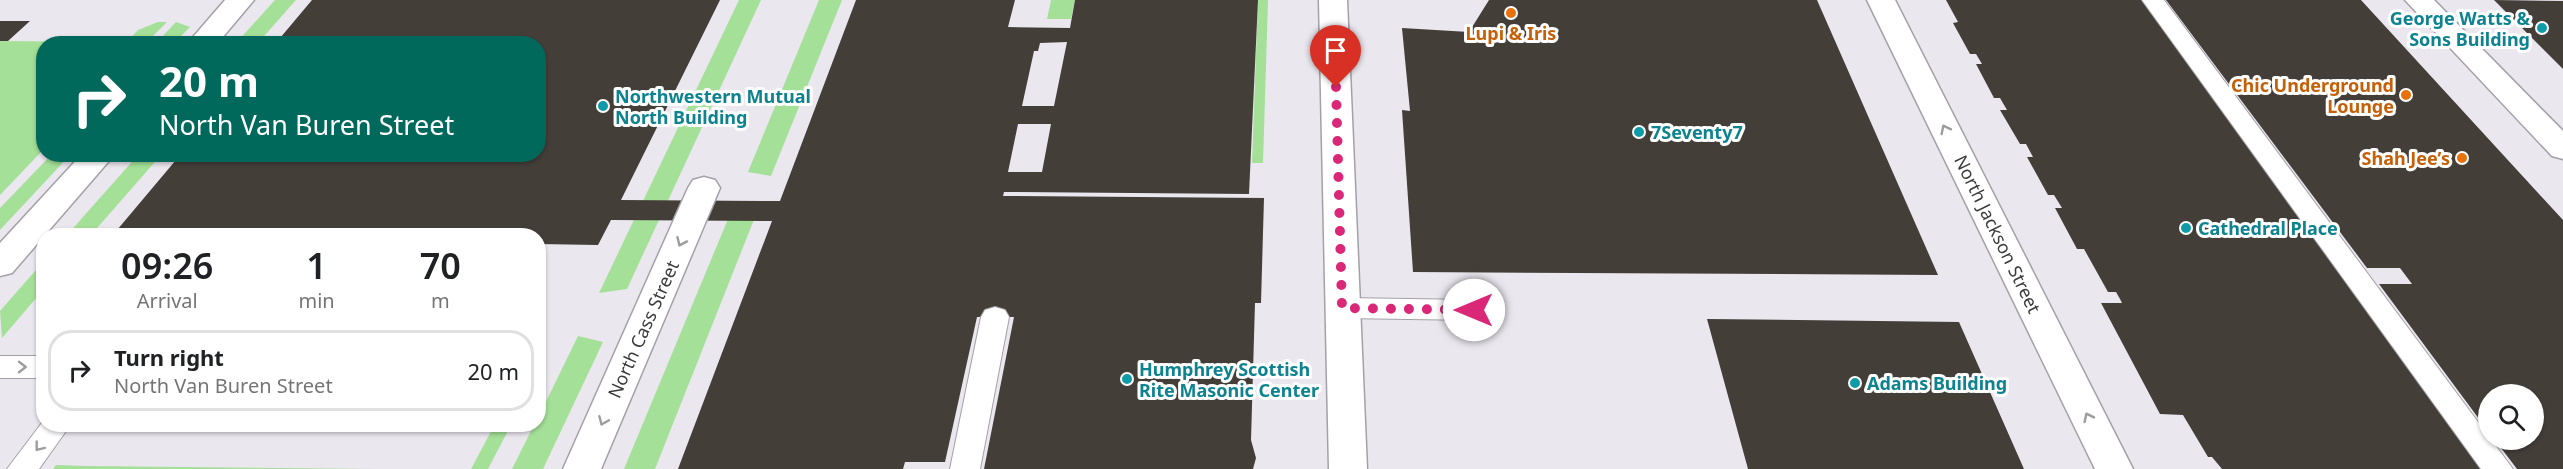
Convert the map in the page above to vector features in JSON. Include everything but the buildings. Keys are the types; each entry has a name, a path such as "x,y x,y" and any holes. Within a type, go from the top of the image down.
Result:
{"main road":[{"path":"208,36 240,0"},
{"path":"1333,0 1348,469"},
{"name":"North Jackson Street","path":"1881,0 2114,469"},
{"path":"2419,0 2563,149"},
{"path":"0,264 93,162"},
{"name":"North Cass Street","path":"582,469 704,188"}],"lane":[{"path":"2153,0 2498,469"},
{"path":"1342,308 1474,310"},
{"path":"965,469 995,317"},
{"path":"0,367 36,367"},
{"path":"22,469 51,432"}],"green space":[{"path":"275,0 296,0 264,36 242,36"},
{"path":"739,0 761,0 627,289 599,293"},
{"path":"819,0 842,0 771,176 748,172"},
{"path":"1051,0 1075,0 1071,19 1047,19"},
{"path":"1258,0 1268,0 1263,163 1252,163"},
{"path":"158,22 167,22 153,36 132,36 138,30"},
{"path":"176,22 190,27 181,36 163,36"},
{"path":"0,41 36,41 36,157 0,195"},
{"path":"44,162 63,162 0,230 0,208"},
{"path":"132,162 155,162 97,228 73,228"},
{"path":"761,202 655,469 624,469 733,207"},
{"path":"36,270 36,298 2,338 0,311"},
{"path":"578,336 603,342 543,469 512,469 530,432 546,432 546,402"},
{"path":"491,432 507,432 488,469 471,469"},
{"path":"56,465 85,466 378,469 53,469"}],"place":[{"name":"Lupi & Iris","path":"1511,13"},
{"name":"George Watts & Sons Building","path":"2542,28"},
{"name":"Chic Underground Lounge","path":"2406,95"},
{"name":"Northwestern Mutual North Building","path":"603,106"},
{"name":"7Seventy7","path":"1639,132"},
{"name":"Shah Jee’s","path":"2462,158"},
{"name":"Cathedral Place","path":"2186,228"},
{"name":"Humphrey Scottish Rite Masonic Center","path":"1127,379"},
{"name":"Adams Building","path":"1855,383"}],"route":[{"path":"1336,87 1342,308 1474,310"}]}
